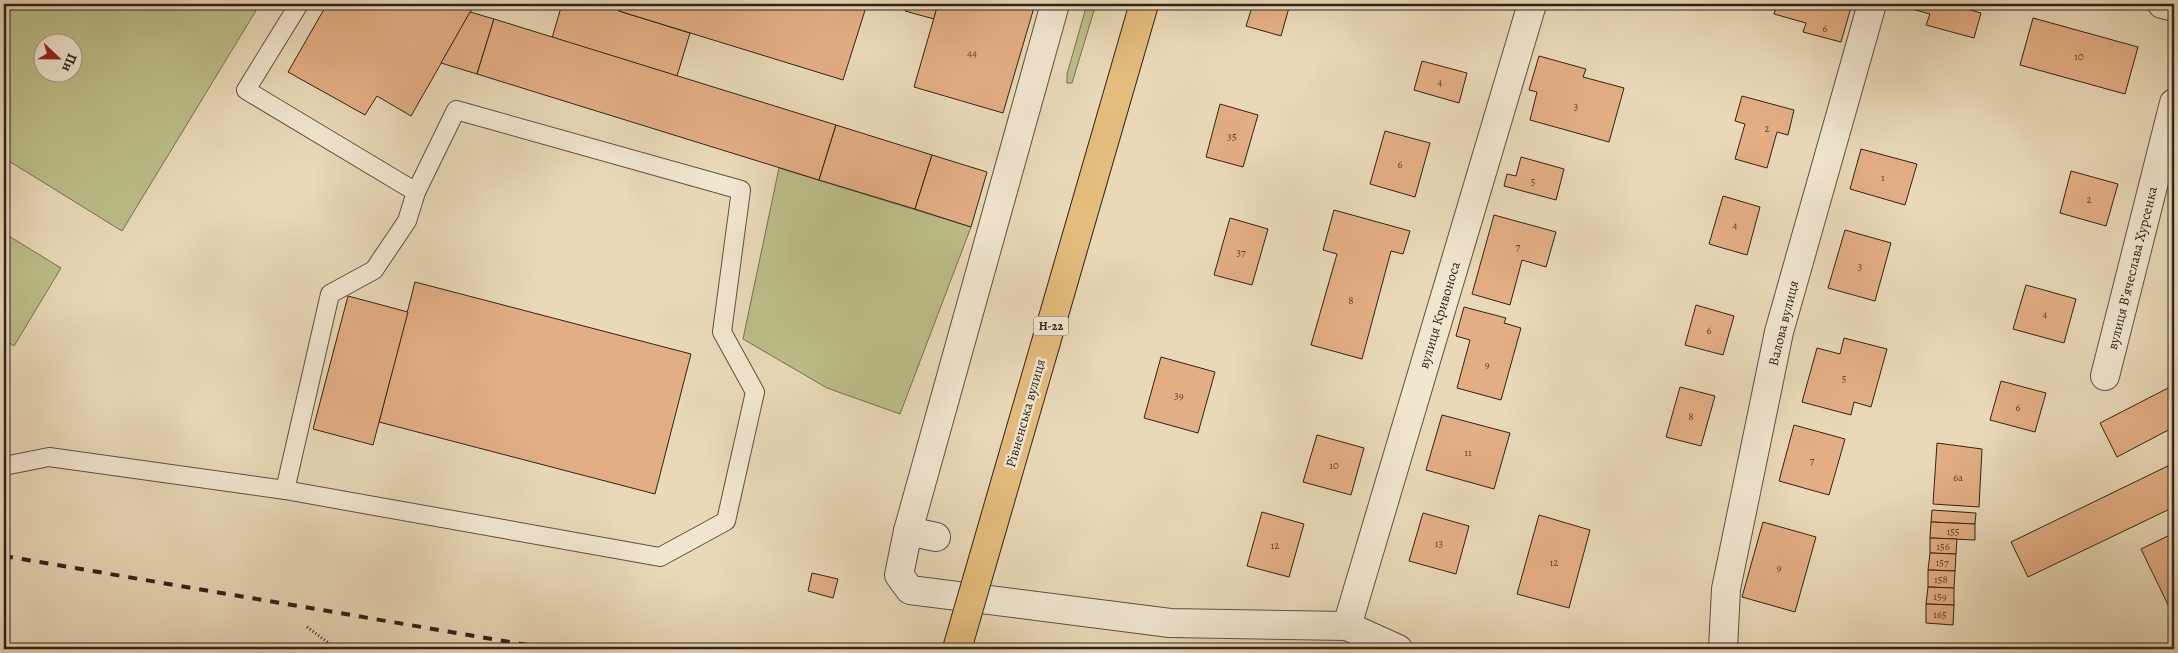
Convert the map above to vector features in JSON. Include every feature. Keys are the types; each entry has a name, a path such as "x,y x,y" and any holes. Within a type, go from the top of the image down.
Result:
{"main road":[{"name":"Рівненська вулиця","path":"957,649 1144,4"}],"street":[{"path":"1055,4 908,531 899,575 910,590 1170,623 1347,626 1398,649"},
{"name":"вулиця Кривоноса","path":"1347,626 1532,4"},
{"name":"Валова вулиця","path":"1723,649 1726,589 1779,332 1872,4"},
{"path":"2162,4 2174,7"},
{"name":"вулиця Вʼячеслава Хурсенка","path":"2105,376 2174,103"},
{"path":"908,531 936,537"}],"lane":[{"path":"298,4 246,90 416,192"},
{"path":"4,466 50,457 285,490 660,557 726,521 755,392 722,332 741,190 456,110 416,192 407,221 374,270 330,294 285,490"}],"path":[{"path":"306,627 337,649"}],"green space":[{"path":"4,4 260,4 122,231 4,158"},
{"path":"1087,4 1096,4 1072,83 1067,83 1067,74"},
{"path":"779,168 971,227 900,414 827,388 743,339"},
{"path":"4,233 61,268 14,346 4,339"}],"building":[{"path":"327,4 475,4 411,116 377,96 365,115 288,72"},
{"path":"562,4 621,4 619,11 690,33 677,76 552,38"},
{"path":"621,4 867,4 843,80 619,11"},
{"path":"907,4 938,4 934,19 905,11"},
{"path":"938,4 1035,4 1003,113 914,87"},
{"path":"1253,4 1290,4 1281,36 1246,26"},
{"path":"1777,4 1852,4 1841,42 1803,32 1806,23 1774,14"},
{"path":"1906,4 1965,4 1964,8 1981,13 1974,38 1926,25 1930,14 1905,7"},
{"path":"470,12 494,19 477,74 441,63"},
{"path":"2033,18 2138,47 2125,94 2020,65"},
{"path":"494,19 836,125 819,180 477,74"},
{"path":"1539,56 1586,69 1583,77 1624,88 1609,142 1530,120 1537,92 1529,90"},
{"path":"1422,61 1467,73 1459,103 1414,90"},
{"path":"1742,96 1794,110 1788,135 1777,132 1767,168 1735,159 1745,124 1735,121"},
{"path":"1220,104 1258,115 1243,167 1206,157"},
{"path":"836,125 932,155 915,209 819,180"},
{"path":"1385,131 1430,143 1415,197 1370,184"},
{"path":"1861,149 1917,164 1905,205 1850,189"},
{"path":"932,155 987,172 971,227 915,209"},
{"path":"1521,157 1564,169 1556,200 1504,186 1507,174 1516,176"},
{"path":"2071,171 2118,184 2106,226 2060,213"},
{"path":"1723,196 1760,207 1747,255 1709,244"},
{"path":"1334,210 1410,231 1403,254 1391,251 1362,359 1311,345 1337,254 1323,250"},
{"path":"1494,215 1556,232 1546,267 1522,260 1510,305 1472,294"},
{"path":"1230,218 1268,229 1252,285 1214,275"},
{"path":"1845,230 1891,243 1875,301 1828,288"},
{"path":"415,282 691,354 655,494 379,422"},
{"path":"2026,285 2076,299 2064,343 2013,329"},
{"path":"348,296 408,312 373,445 313,429"},
{"path":"1696,305 1734,316 1723,355 1685,345"},
{"path":"1464,307 1506,318 1504,323 1521,328 1501,400 1457,388 1470,340 1456,336"},
{"path":"1844,338 1887,349 1871,407 1854,402 1851,415 1802,402 1817,348 1840,354"},
{"path":"1161,357 1215,372 1198,433 1144,418"},
{"path":"2001,381 2046,393 2035,432 1990,420"},
{"path":"2174,385 2174,427 2117,457 2100,423"},
{"path":"1680,387 1715,396 1701,446 1666,437"},
{"path":"1442,415 1510,433 1494,489 1426,470"},
{"path":"1794,425 1845,439 1829,495 1779,481"},
{"path":"1317,435 1364,448 1351,495 1303,482"},
{"path":"1937,443 1982,449 1979,507 1933,504"},
{"path":"2174,463 2174,507 2028,577 2011,542"},
{"path":"1932,510 1976,513 1975,524 1931,522"},
{"path":"1262,512 1304,524 1289,577 1247,566"},
{"path":"1423,513 1469,526 1456,574 1409,561"},
{"path":"1539,515 1590,530 1569,608 1517,594"},
{"path":"1763,522 1816,537 1795,612 1742,597"},
{"path":"1931,522 1975,524 1975,540 1930,538"},
{"path":"2174,533 2174,610 2171,611 2141,549"},
{"path":"1930,538 1957,539 1956,554 1930,553"},
{"path":"1930,553 1956,554 1955,571 1928,570"},
{"path":"1928,570 1955,571 1954,588 1928,587"},
{"path":"812,573 838,579 833,598 808,591"},
{"path":"1928,587 1954,588 1954,605 1926,604"},
{"path":"1926,604 1954,605 1953,625 1926,623"}],"railway":[{"path":"4,556 551,649"}]}
